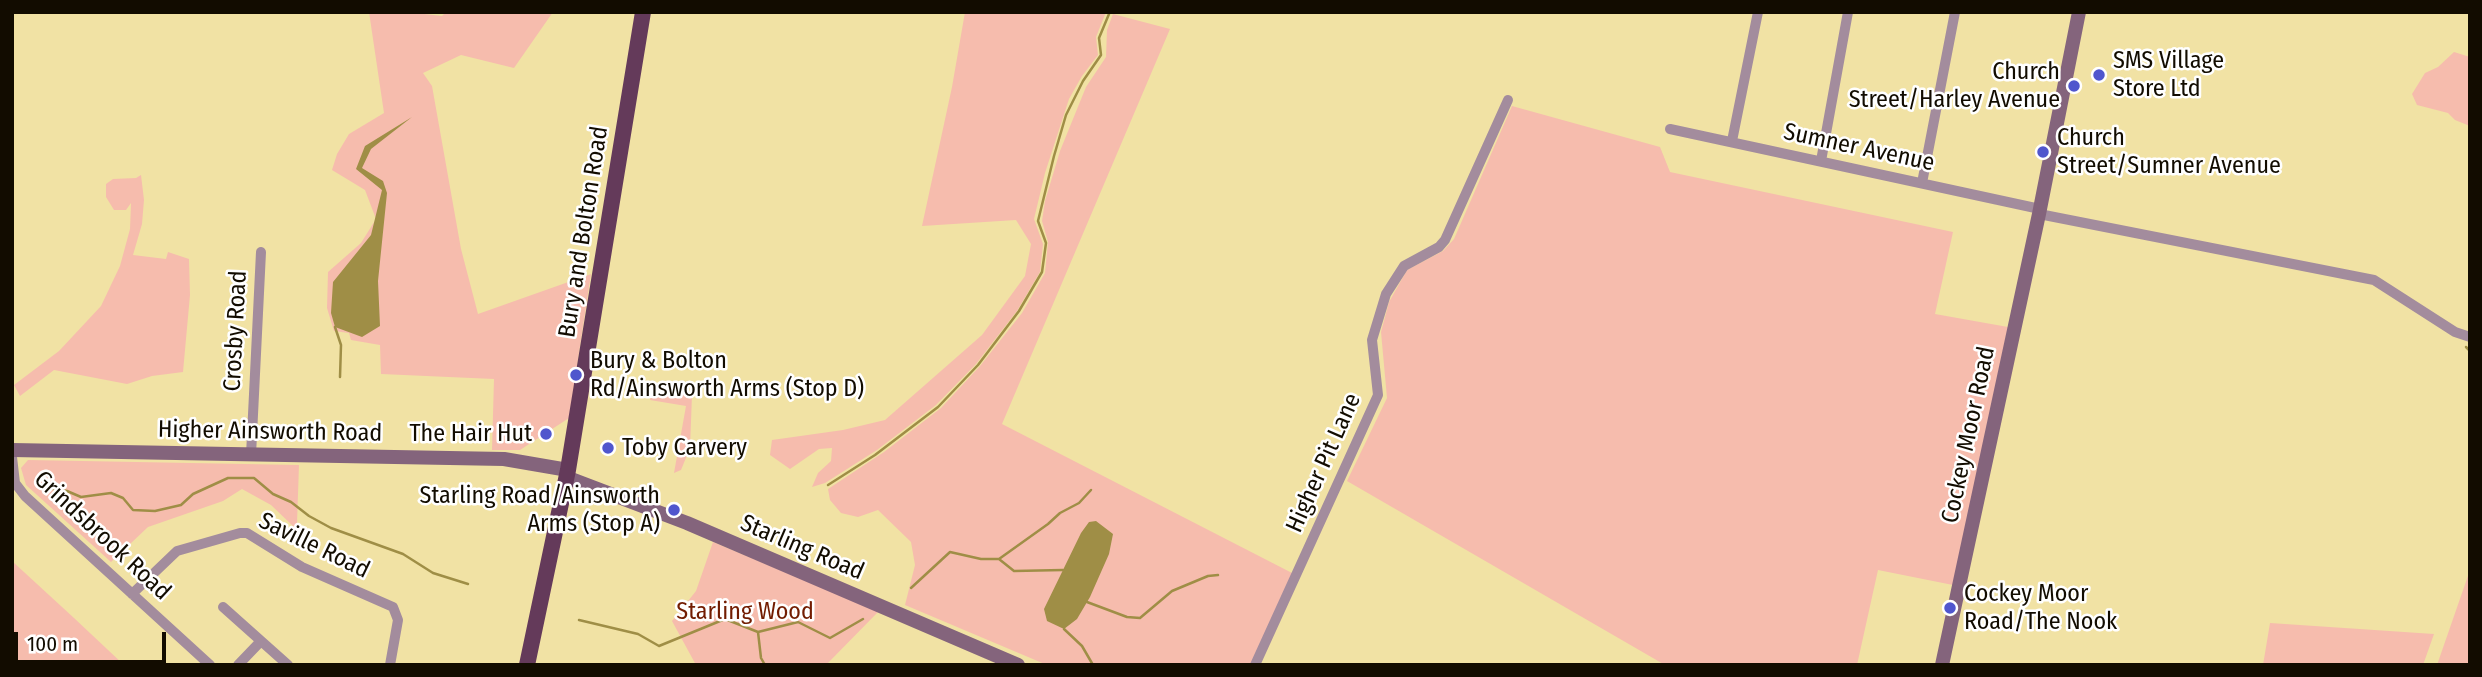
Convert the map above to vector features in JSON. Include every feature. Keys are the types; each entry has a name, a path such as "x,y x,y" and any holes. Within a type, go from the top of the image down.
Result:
{"highway":[{"name":"Bury and Bolton Road","path":"527,665 567,474 643,12"}],"main road":[{"name":"Cockey Moor Road","path":"1942,665 2079,12"},
{"name":"Higher Ainsworth Road","path":"12,450 504,459 567,474"},
{"name":"Starling Road","path":"567,474 1018,665"}],"street":[{"path":"1732,141 1758,12"},
{"path":"1821,161 1847,12"},
{"path":"1922,183 1955,12"},
{"name":"Higher Pit Lane","path":"1255,665 1378,395 1372,340 1386,294 1405,267 1446,240 1508,100"},
{"name":"Sumner Avenue","path":"1670,129 2039,211 2374,280 2455,332 2470,337"},
{"name":"Crosby Road","path":"251,455 261,252"},
{"name":"Grindsbrook Road","path":"12,457 13,477 18,488 210,665"},
{"name":"Saville Road","path":"132,594 177,551 247,533 302,567 393,607 398,620 390,665"},
{"path":"223,607 288,665"},
{"path":"238,665 261,640"}],"green space":[{"path":"369,12 442,16 446,12 553,12 514,68 461,55 423,73 432,86 461,249 478,314 591,274 569,418 520,450 492,450 494,379 381,374 380,345 351,340 349,333 334,331 327,308 328,272 361,243 376,219 365,190 332,170 337,154 349,134 384,113"},
{"path":"965,12 1106,12 1096,37 1098,55 1069,99 1045,173 1034,219 1043,244 1040,272 1017,311 976,364 936,405 877,450 825,483 812,487 818,473 831,461 832,448 819,449 790,469 770,455 772,440 843,430 885,420 982,335 1025,276 1031,244 1016,220 922,226"},
{"path":"1113,14 1170,29 1002,424 1294,574 1252,665 1047,665 905,605 915,565 911,542 878,510 858,517 841,513 830,500 828,489 884,452 941,408 980,366 1022,313 1045,273 1048,242 1042,221 1060,151 1086,87 1106,57 1107,30"},
{"path":"2454,52 2470,57 2470,126 2455,120 2448,113 2417,105 2412,94 2425,73 2438,67"},
{"path":"1512,106 1660,147 1670,172 1953,232 1935,314 2008,327 1953,585 1878,570 1857,665 1665,665 1347,481 1387,398 1381,332 1389,302 1407,270 1443,251 1454,239"},
{"path":"141,175 144,200 142,224 133,255 166,259 168,252 189,259 190,295 183,372 152,376 127,384 54,370 20,396 14,385 59,351 101,306 120,266 130,229 131,203 126,210 114,210 106,197 106,184 113,179 136,178"},
{"path":"652,388 692,395 690,448 681,470 674,473 686,406 650,400"},
{"path":"28,460 299,465 297,523 294,527 271,505 242,489 223,501 148,527 111,562 26,485 21,468"},
{"name":"Starling Wood","path":"713,542 879,611 826,665 696,665 672,621 696,591"},
{"path":"12,561 74,618 124,665 12,665"},
{"path":"2470,570 2470,665 2437,665"},
{"path":"2270,623 2434,634 2423,665 2263,665"}],"shaded area":[{"path":"412,117 371,149 362,168 383,181 387,193 378,281 380,326 362,337 335,327 331,313 333,282 371,235 382,190 356,169 365,146"},
{"path":"1096,521 1113,534 1109,554 1077,619 1064,629 1047,621 1044,609 1081,533 1089,522"}],"waterway":[{"path":"828,485 875,455 938,407 978,365 1019,311 1042,272 1046,243 1038,221 1066,115 1083,81 1101,55 1099,38 1109,14"},
{"path":"335,327 341,345 340,377"},
{"path":"2466,347 2470,351"},
{"path":"47,488 67,491 81,497 111,493 123,498 133,510 155,511 181,505 193,494 228,478 254,478 273,494 291,502 331,528 403,554 433,573 468,584"},
{"path":"911,588 950,552 981,559 999,559 1060,513 1079,503 1091,490"},
{"path":"999,559 1014,571 1063,570"},
{"path":"1087,602 1127,617 1140,618 1172,591 1208,576 1218,575"},
{"path":"579,620 638,634 659,646 725,619 758,632 798,622 830,638 863,619"},
{"path":"1064,629 1082,646 1093,665"},
{"path":"758,632 761,658 765,665"}],"place":[{"name":"SMS Village Store Ltd","path":"2099,75"},
{"name":"Church Street/Harley Avenue","path":"2074,86"},
{"name":"Church Street/Sumner Avenue","path":"2043,152"},
{"name":"Bury & Bolton Rd/Ainsworth Arms (Stop D)","path":"576,375"},
{"name":"The Hair Hut","path":"546,434"},
{"name":"Toby Carvery","path":"608,448"},
{"name":"Starling Road/Ainsworth Arms (Stop A)","path":"674,510"},
{"name":"Cockey Moor Road/The Nook","path":"1950,608"}]}
